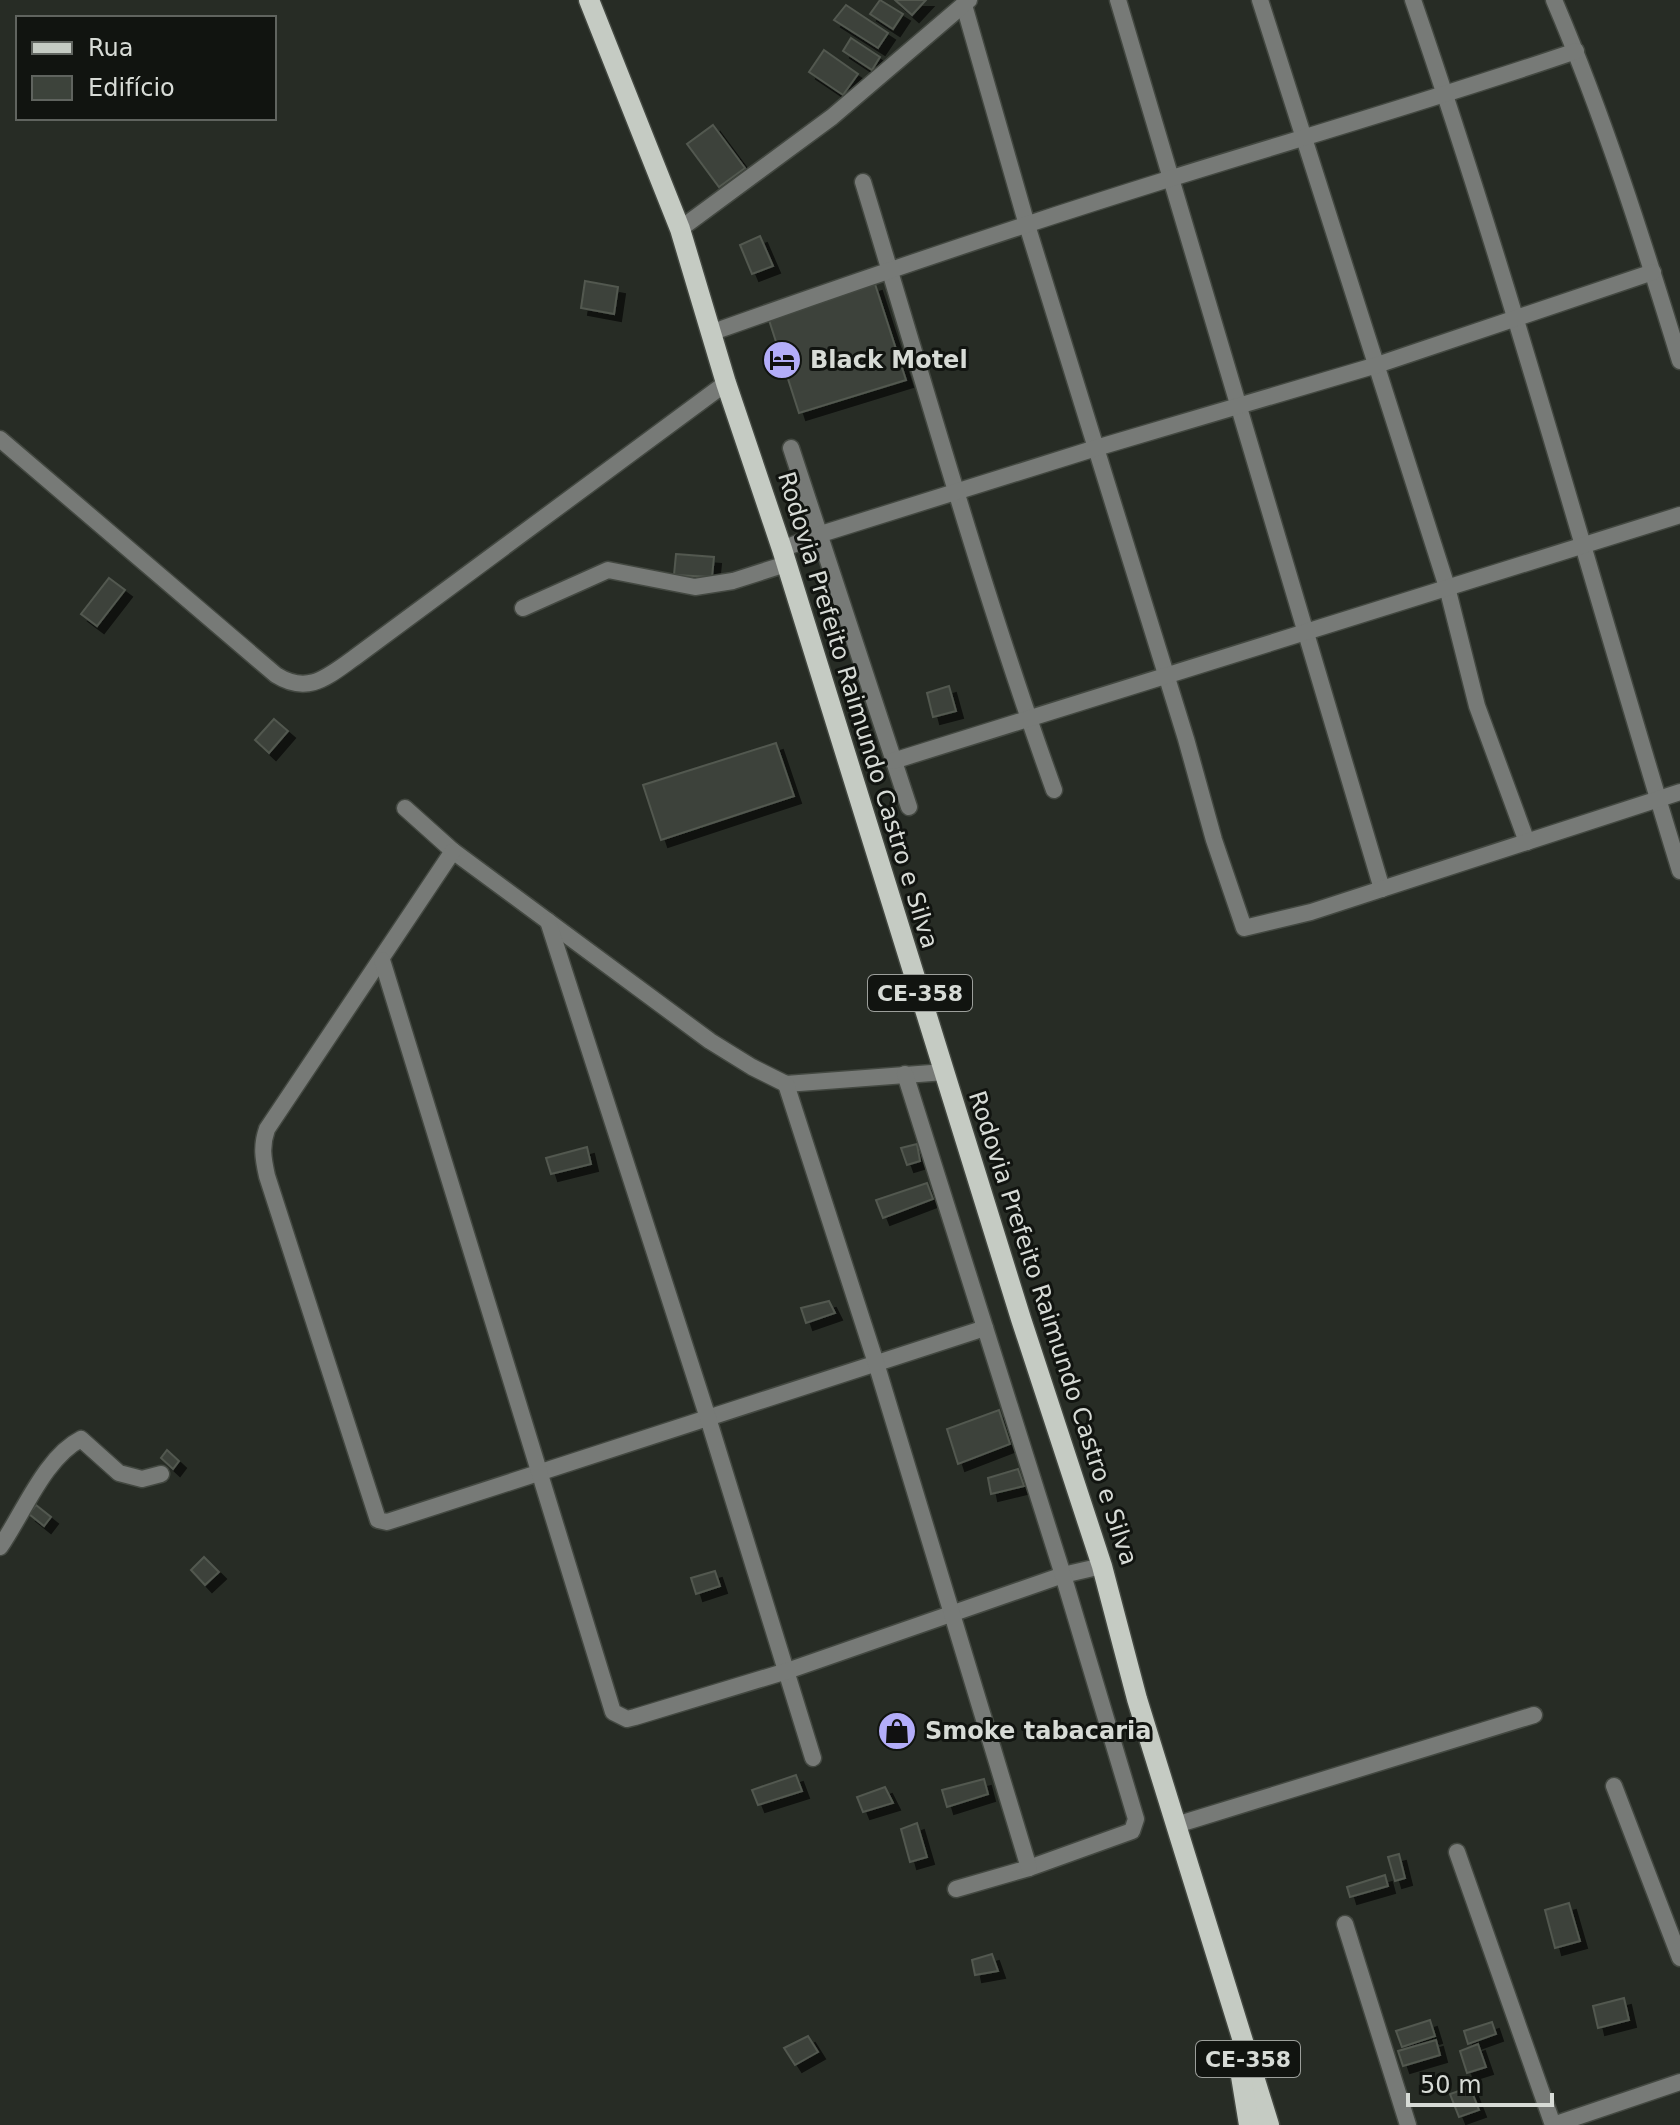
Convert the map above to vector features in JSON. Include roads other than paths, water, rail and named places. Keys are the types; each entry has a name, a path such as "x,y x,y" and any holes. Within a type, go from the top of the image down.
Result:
{"main road":[{"name":"Rodovia Prefeito Raimundo Castro e Silva","path":"589,0 680,229 1016,1305 1102,1566 1137,1699 1228,1993"},
{"name":"CE-358","path":"1228,1993 1249,2125"},
{"name":"CE-358","path":"1228,1993 1269,2125"}],"street":[{"path":"1118,0 1382,889"},
{"path":"1260,0 1447,587 1477,706 1527,842"},
{"path":"1413,0 1516,320 1680,871"},
{"path":"1554,0 1576,51 1653,272 1680,361"},
{"path":"680,229 832,117 966,2 1027,225 1214,840 1244,928 1311,912 1680,792"},
{"path":"713,332 890,269 1446,95 1576,51"},
{"path":"863,182 957,492 1028,718 1054,790"},
{"path":"523,608 608,570 695,587 733,581 784,557 821,534 1377,365 1653,272"},
{"path":"0,439 276,675 294,684 308,685 329,676 354,658 726,383"},
{"path":"791,448 909,807"},
{"path":"893,761 1680,515"},
{"path":"405,808 453,851 710,1041 786,1084 945,1072"},
{"path":"453,851 267,1129 262,1157 378,1520 387,1522 985,1328"},
{"path":"548,921 708,1418 813,1758"},
{"path":"382,960 613,1712 627,1719 635,1717 787,1671 1063,1575 1102,1566"},
{"path":"905,1074 1063,1575 1136,1819 1132,1831 1029,1868 956,1889"},
{"path":"786,1084 876,1363 1029,1868"},
{"path":"0,1547 54,1460 69,1445 81,1439 119,1473 142,1479 161,1474"},
{"path":"1176,1825 1534,1715"},
{"path":"1614,1786 1680,1958"},
{"path":"1457,1852 1553,2125 1680,2082"},
{"path":"1345,1924 1408,2125"}],"place":[{"name":"Black Motel","path":"782,360"},
{"name":"Smoke tabacaria","path":"897,1731"}]}
